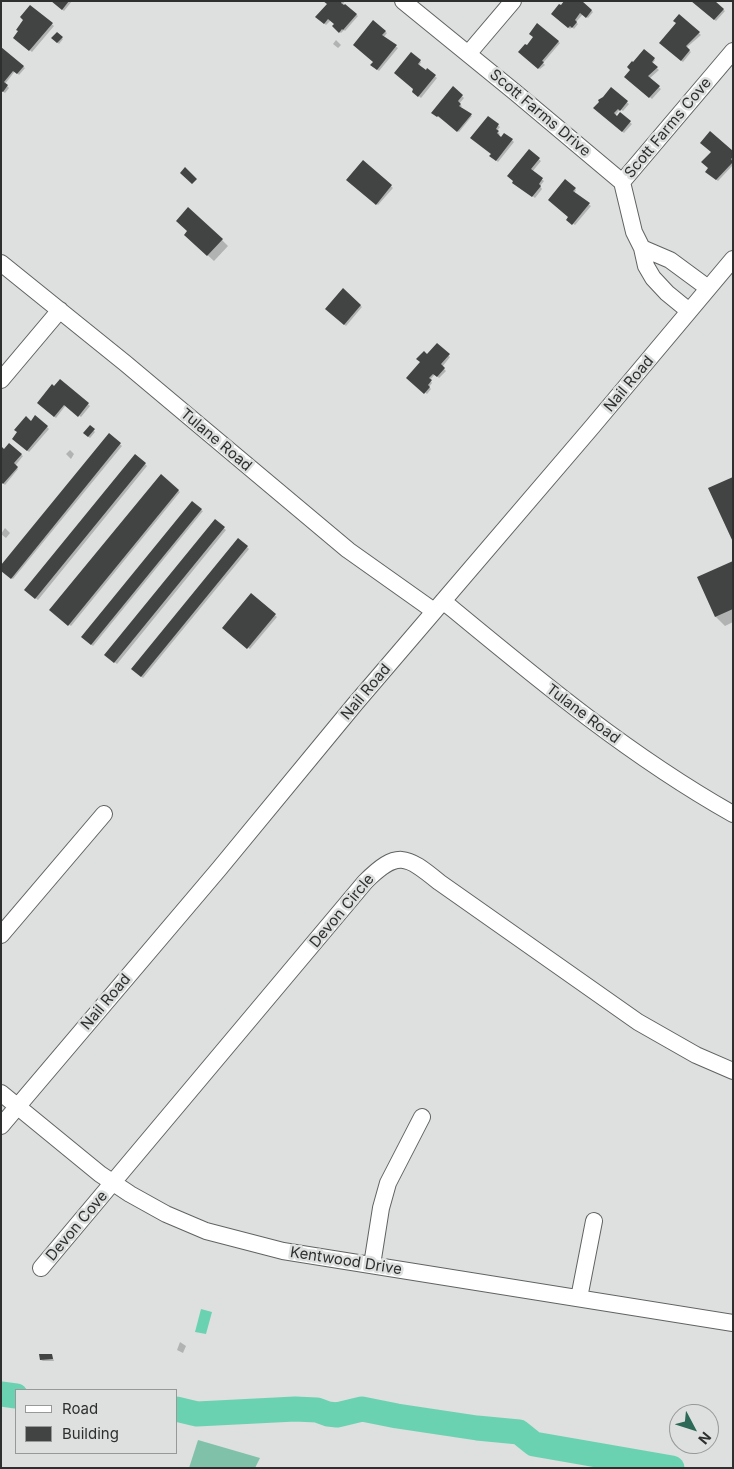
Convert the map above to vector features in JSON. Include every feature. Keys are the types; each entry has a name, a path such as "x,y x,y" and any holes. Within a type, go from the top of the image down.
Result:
{"street":[{"name":"Scott Farms Drive","path":"403,1 622,182"},
{"path":"468,54 513,1"},
{"name":"Scott Farms Cove","path":"622,182 733,51"},
{"path":"622,182 634,232 642,248 646,266 653,278 667,293 689,311"},
{"path":"642,248 670,260 708,288"},
{"name":"Nail Road","path":"1,1126 212,877 355,704 733,259"},
{"name":"Tulane Road","path":"1,263 348,550 439,606 609,734 670,776 733,814"},
{"path":"1,380 60,310"},
{"path":"1,935 104,814"},
{"name":"Devon Circle","path":"113,1184 365,882 384,865 397,860 418,864 439,882 638,1022 696,1055 733,1071"},
{"name":"Kentwood Drive","path":"1,1093 113,1184 166,1214 219,1235 283,1251 733,1323"},
{"path":"372,1264 381,1208 388,1183 422,1117"},
{"name":"Devon Cove","path":"41,1268 113,1184"},
{"path":"579,1298 594,1221"}],"shaded area":[{"path":"201,1309 212,1312 206,1334 195,1332"},
{"path":"198,1440 260,1458 255,1468 189,1468"}],"building":[{"path":"51,1 69,1 62,10"},
{"path":"323,1 342,1 341,3 357,14 339,33 332,26 334,24 328,19 324,24 315,17 327,4"},
{"path":"564,1 582,1 592,10 586,18 580,13 575,20 577,22 572,28 570,26 568,28 551,14"},
{"path":"691,1 715,1 724,9 714,20"},
{"path":"30,5 53,23 29,51 13,38 23,20 20,17"},
{"path":"679,14 700,32 686,46 690,50 681,61 659,43 676,23 673,21"},
{"path":"373,20 386,31 382,35 397,45 377,70 370,65 373,62 353,45"},
{"path":"537,23 559,41 542,61 544,62 538,69 518,52 533,37 529,34"},
{"path":"57,32 63,37 57,43 51,38"},
{"path":"1,47 24,66 17,74 13,71 4,82 8,85 3,92 1,91"},
{"path":"644,49 655,58 652,62 658,67 648,76 660,86 649,98 624,77 630,70 627,67"},
{"path":"411,52 421,60 418,64 436,75 418,97 412,92 413,89 394,73"},
{"path":"453,86 463,95 458,101 461,104 459,106 472,114 457,132 438,116 431,113"},
{"path":"611,87 628,101 620,111 618,109 614,113 617,116 620,112 631,121 622,132 593,108"},
{"path":"488,116 499,124 496,129 501,137 504,133 513,139 496,161 489,156 491,154 470,138"},
{"path":"710,131 733,151 731,159 733,162 716,180 705,172 708,168 701,162 711,152 700,143"},
{"path":"529,149 540,158 531,169 543,178 539,184 541,186 532,197 512,183 513,181 507,176"},
{"path":"363,160 392,185 376,205 346,180"},
{"path":"185,167 197,179 192,184 180,173"},
{"path":"565,179 576,188 573,191 590,203 572,225 566,220 568,217 548,200"},
{"path":"188,207 223,239 207,256 184,235 187,231 176,221"},
{"path":"343,288 361,305 344,325 325,309"},
{"path":"437,343 450,354 441,364 445,368 437,377 433,374 429,378 432,380 428,385 430,387 424,394 406,378 420,362 416,359 424,351 427,354"},
{"path":"60,379 89,403 78,417 64,405 54,417 37,403 52,384 54,386"},
{"path":"35,415 48,426 27,451 12,439 17,432 14,430 26,416 31,421"},
{"path":"90,425 95,429 88,437 83,433"},
{"path":"109,433 121,443 11,579 1,571 1,565"},
{"path":"9,443 22,454 14,463 18,467 3,484 1,482 1,446 4,449"},
{"path":"135,454 146,463 35,599 24,590"},
{"path":"161,474 179,490 68,626 49,610"},
{"path":"733,477 733,542 708,488"},
{"path":"192,501 202,509 91,645 81,637"},
{"path":"215,519 225,527 114,663 104,655"},
{"path":"238,538 248,546 141,677 131,669"},
{"path":"733,561 733,609 715,617 697,577"},
{"path":"251,593 276,614 247,649 222,628"},
{"path":"39,1354 52,1354 53,1359 40,1360"}],"waterway":[{"path":"1,1394 15,1396"},
{"path":"178,1409 197,1414 295,1409 317,1410 337,1415 362,1409 477,1428 519,1432 534,1444 672,1468"}]}
